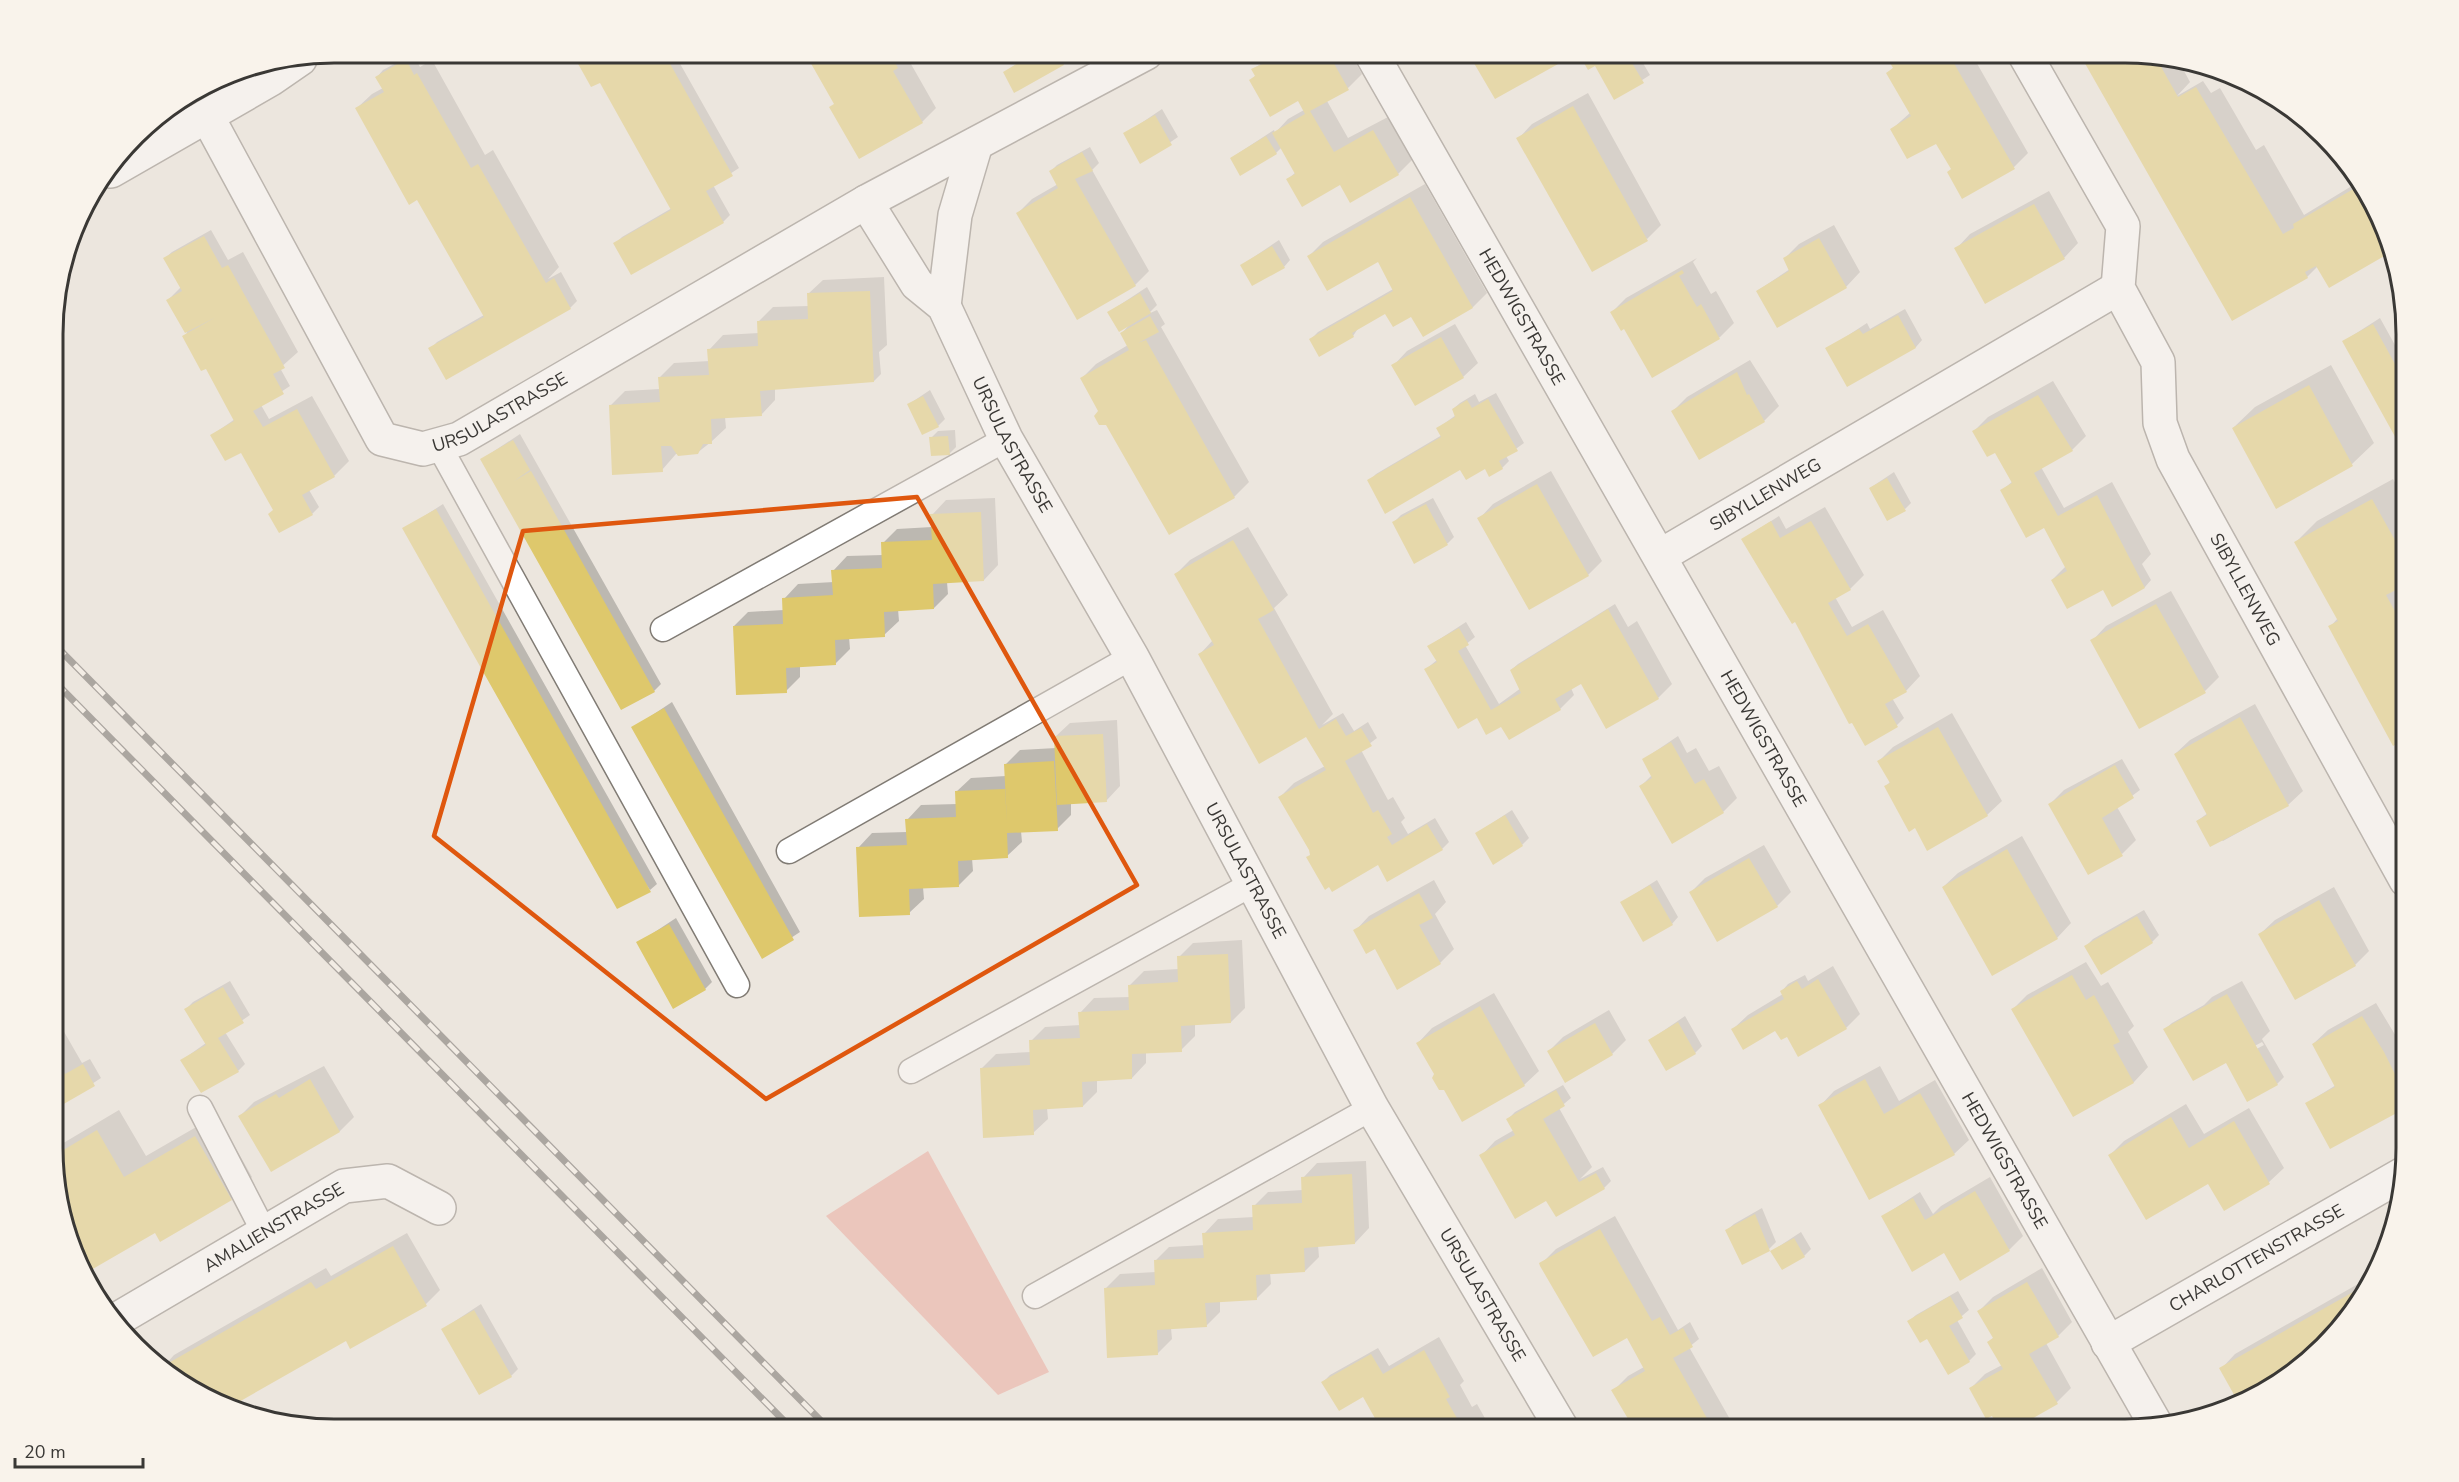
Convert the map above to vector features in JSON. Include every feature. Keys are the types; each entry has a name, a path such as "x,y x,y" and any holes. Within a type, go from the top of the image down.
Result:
{"street":[{"name":"URSULASTRASSE","path":"207,116 382,439 423,449 459,439 866,202 1126,63"},
{"name":"HEDWIGSTRASSE","path":"1377,63 2152,1417"},
{"path":"2030,63 2123,226 2118,288"},
{"path":"123,164 287,67"},
{"path":"944,306 955,215 976,144"},
{"name":"URSULASTRASSE","path":"866,202 917,284 944,306 1006,440 1132,657 1372,1108 1556,1419"},
{"name":"SIBYLLENWEG","path":"1660,556 2118,288 2158,362 2160,423 2173,459 2396,862"},
{"name":"CHARLOTTENSTRASSE","path":"2108,1343 2394,1179"},
{"name":"AMALIENSTRASSE","path":"122,1317 344,1186 387,1182 439,1208"}],"lane":[{"path":"663,629 1006,440"},
{"path":"438,444 737,985"},
{"path":"789,851 1132,657"},
{"path":"911,1071 1254,883"},
{"path":"200,1108 264,1232"},
{"path":"1035,1296 1372,1108"}],"highlighted area":[{"path":"917,497 1137,885 766,1099 434,836 523,531"}],"shaded area":[{"path":"928,1151 1049,1372 998,1395 826,1216"}],"building":[{"path":"399,63 408,63 414,75 417,73 471,168 478,164 546,283 554,278 571,309 446,380 428,348 484,317 417,200 409,205 355,108 384,92 375,77"},
{"path":"578,63 670,63 733,176 706,191 724,223 631,275 613,243 671,210 600,83 591,87"},
{"path":"811,63 895,63 898,68 893,71 923,123 859,159 829,107 834,104"},
{"path":"1018,63 1063,63 1064,65 1014,93 1003,72"},
{"path":"1264,63 1334,63 1349,90 1310,111 1334,152 1373,130 1399,175 1350,203 1340,185 1302,207 1286,179 1295,174 1272,133 1305,114 1298,101 1270,117 1249,80 1255,76 1251,69"},
{"path":"1474,63 1560,63 1495,99"},
{"path":"1584,63 1632,63 1644,83 1614,100 1595,66 1588,70"},
{"path":"1890,63 1954,63 2015,169 1962,199 1947,172 1951,169 1936,144 1907,159 1890,129 1911,116 1886,73 1893,68"},
{"path":"2085,63 2160,65 2178,97 2196,87 2283,234 2294,228 2293,224 2353,189 2360,199 2385,256 2329,288 2316,266 2305,272 2308,278 2232,321"},
{"path":"1573,106 1648,241 1592,272 1516,138"},
{"path":"1155,115 1172,145 1140,164 1123,133"},
{"path":"1266,136 1277,154 1240,176 1230,158"},
{"path":"1082,152 1093,171 1075,179 1136,286 1077,320 1016,213 1058,188 1049,171"},
{"path":"1410,197 1473,308 1423,337 1411,317 1393,327 1385,314 1352,333 1354,337 1319,357 1309,339 1393,291 1378,262 1327,291 1307,256"},
{"path":"2034,204 2065,259 1985,304 1954,248"},
{"path":"204,236 222,268 228,265 285,368 273,374 284,394 253,411 263,427 297,409 335,477 302,495 313,515 279,533 268,514 273,510 241,453 225,461 210,435 234,421 206,369 201,371 182,336 216,317 185,333 166,300 182,291 163,258"},
{"path":"1819,238 1847,288 1777,328 1756,291 1789,271 1783,258"},
{"path":"1272,246 1285,268 1252,286 1240,265"},
{"path":"1682,270 1684,273 1679,276 1697,307 1701,304 1720,339 1652,378 1624,329 1621,331 1610,312"},
{"path":"870,291 874,382 760,391 762,416 711,419 712,444 703,444 698,454 678,456 671,446 661,446 663,472 612,475 609,405 660,402 658,377 709,375 707,349 758,346 757,321 808,319 807,293"},
{"path":"1140,293 1151,313 1119,332 1107,312"},
{"path":"1898,315 1916,348 1847,387 1825,348 1859,329 1863,334"},
{"path":"1150,316 1159,332 1138,343 1146,340 1235,498 1169,535 1106,425 1099,425 1094,416 1098,411 1080,378 1129,350 1120,333"},
{"path":"2373,324 2396,366 2396,438 2342,341"},
{"path":"1441,337 1464,378 1415,406 1391,365"},
{"path":"1737,372 1747,395 1749,394 1765,422 1699,460 1671,411"},
{"path":"2309,385 2353,466 2276,509 2232,428"},
{"path":"2038,395 2073,451 2034,473 2058,516 2097,495 2145,588 2112,607 2103,590 2067,609 2051,580 2067,571 2044,528 2026,538 2000,490 2012,483 1995,453 1987,457 1972,431"},
{"path":"923,396 939,427 922,435 907,404"},
{"path":"1488,399 1518,451 1499,461 1503,469 1489,477 1485,469 1466,480 1460,470 1385,514 1367,480 1441,437 1436,428 1455,417 1452,409 1467,400 1472,408"},
{"path":"948,436 950,455 931,456 929,437"},
{"path":"513,440 530,470 514,481 531,471 655,692 621,710 480,459"},
{"path":"1887,478 1906,511 1887,521 1869,488"},
{"path":"1537,484 1589,576 1529,610 1477,518"},
{"path":"2372,499 2396,542 2396,590 2386,595 2396,613 2396,744 2393,746 2328,626 2338,621 2294,542"},
{"path":"1426,504 1448,545 1414,564 1392,522"},
{"path":"436,509 651,892 617,909 402,528"},
{"path":"981,512 984,581 933,584 934,609 884,612 885,637 835,640 836,665 786,668 787,693 736,695 733,626 783,624 782,598 833,595 831,570 882,568 881,542 932,540 930,514"},
{"path":"1771,521 1780,538 1811,521 1851,590 1828,603 1847,636 1868,624 1907,692 1885,704 1898,727 1865,746 1852,723 1849,724 1795,622 1792,624 1741,539"},
{"path":"1233,540 1274,610 1258,619 1319,729 1336,719 1346,736 1361,728 1372,746 1345,761 1373,813 1378,810 1392,834 1387,837 1392,845 1427,824 1443,850 1387,882 1378,865 1332,892 1329,887 1325,890 1306,857 1310,855 1309,850 1278,797 1326,770 1306,737 1259,764 1198,654 1214,645 1174,574"},
{"path":"2156,604 2206,693 2139,729 2090,640"},
{"path":"1608,609 1659,699 1606,729 1581,684 1555,699 1561,710 1509,740 1501,727 1486,735 1477,718 1458,729 1424,669 1437,662 1427,646 1459,628 1469,645 1458,651 1491,710 1521,693 1510,670"},
{"path":"664,708 794,940 762,959 631,727"},
{"path":"2240,717 2289,806 2210,847 2196,821 2207,815 2174,754"},
{"path":"1938,727 1988,816 1927,851 1915,828 1909,832 1884,786 1890,783 1877,761"},
{"path":"1103,734 1107,802 1057,805 1054,736"},
{"path":"1671,742 1695,784 1704,779 1724,813 1672,844 1639,786 1652,778 1642,759"},
{"path":"1054,761 1058,831 1007,833 1008,858 958,861 959,887 909,889 910,915 859,917 856,847 907,845 905,819 956,817 955,791 1005,789 1007,823 1004,764"},
{"path":"2115,765 2134,798 2102,818 2123,856 2088,875 2048,804"},
{"path":"1505,815 1523,846 1493,865 1475,833"},
{"path":"2007,849 2058,939 1992,976 1942,887"},
{"path":"1749,858 1778,907 1717,942 1689,892"},
{"path":"1650,885 1673,925 1643,942 1620,902"},
{"path":"1419,893 1433,918 1419,925 1441,964 1397,990 1375,949 1366,954 1353,930"},
{"path":"2319,900 2356,966 2295,1000 2258,934"},
{"path":"2137,916 2153,943 2101,975 2084,946"},
{"path":"669,924 706,990 673,1009 636,942"},
{"path":"1228,954 1231,1023 1181,1026 1182,1052 1132,1054 1132,1079 1082,1082 1083,1107 1033,1110 1034,1135 983,1138 980,1068 1030,1065 1029,1040 1080,1038 1078,1012 1129,1010 1128,985 1178,982 1177,956"},
{"path":"2072,975 2086,1000 2094,995 2120,1042 2113,1045 2134,1083 2073,1117 2011,1009"},
{"path":"1818,979 1847,1029 1798,1057 1787,1037 1781,1040 1775,1031 1743,1050 1731,1029 1784,999 1780,991 1797,981 1802,989"},
{"path":"223,987 244,1023 218,1038 239,1072 201,1093 180,1060 206,1045 184,1009"},
{"path":"2227,994 2278,1085 2247,1102 2226,1063 2193,1081 2163,1029"},
{"path":"1480,1006 1525,1086 1462,1122 1444,1090 1439,1090 1432,1078 1434,1074 1416,1043"},
{"path":"2362,1016 2396,1076 2396,1113 2330,1149 2305,1103 2335,1087 2312,1044"},
{"path":"1678,1022 1696,1054 1666,1071 1648,1040"},
{"path":"1595,1023 1613,1055 1565,1083 1547,1051"},
{"path":"83,1064 95,1086 63,1104 63,1070 65,1074"},
{"path":"310,1079 340,1132 271,1172 238,1116 276,1094 279,1098"},
{"path":"1865,1079 1884,1114 1920,1093 1955,1155 1869,1200 1818,1105"},
{"path":"1556,1090 1565,1106 1543,1119 1579,1182 1596,1173 1605,1189 1556,1217 1546,1201 1515,1219 1479,1155 1515,1135 1506,1119"},
{"path":"2171,1117 2189,1148 2234,1121 2270,1184 2224,1211 2208,1184 2146,1220 2108,1155"},
{"path":"97,1130 124,1177 195,1136 232,1200 160,1242 155,1233 92,1270 72,1218 65,1183 63,1150"},
{"path":"1352,1174 1355,1244 1304,1248 1305,1272 1256,1275 1257,1300 1205,1303 1207,1327 1157,1330 1158,1355 1107,1358 1104,1288 1155,1285 1154,1260 1204,1258 1202,1233 1253,1230 1252,1205 1302,1203 1301,1177"},
{"path":"1975,1191 2010,1251 1960,1281 1944,1253 1912,1272 1881,1216 1913,1198 1925,1220"},
{"path":"1755,1214 1770,1251 1742,1265 1725,1230"},
{"path":"1600,1229 1652,1321 1660,1317 1670,1335 1683,1328 1693,1347 1673,1358 1707,1419 1628,1419 1611,1390 1645,1371 1627,1338 1593,1357 1539,1263"},
{"path":"1794,1238 1805,1257 1782,1270 1770,1251"},
{"path":"393,1246 427,1306 350,1349 346,1341 239,1402 199,1383 169,1363 311,1282 316,1289"},
{"path":"2027,1282 2059,1337 2029,1354 2058,1404 2032,1419 1994,1419 1992,1416 1986,1419 1969,1388 2003,1369 1987,1342 1993,1338 1977,1311"},
{"path":"2355,1291 2317,1340 2290,1363 2260,1383 2235,1396 2219,1368"},
{"path":"1950,1296 1963,1318 1949,1326 1970,1362 1948,1375 1927,1339 1920,1343 1907,1321"},
{"path":"474,1310 512,1377 479,1395 441,1329"},
{"path":"1424,1350 1450,1397 1446,1399 1457,1419 1375,1419 1363,1397 1339,1411 1321,1382 1371,1354 1383,1374"}],"railway":[{"path":"63,653 819,1419"},
{"path":"63,690 782,1419"}]}
